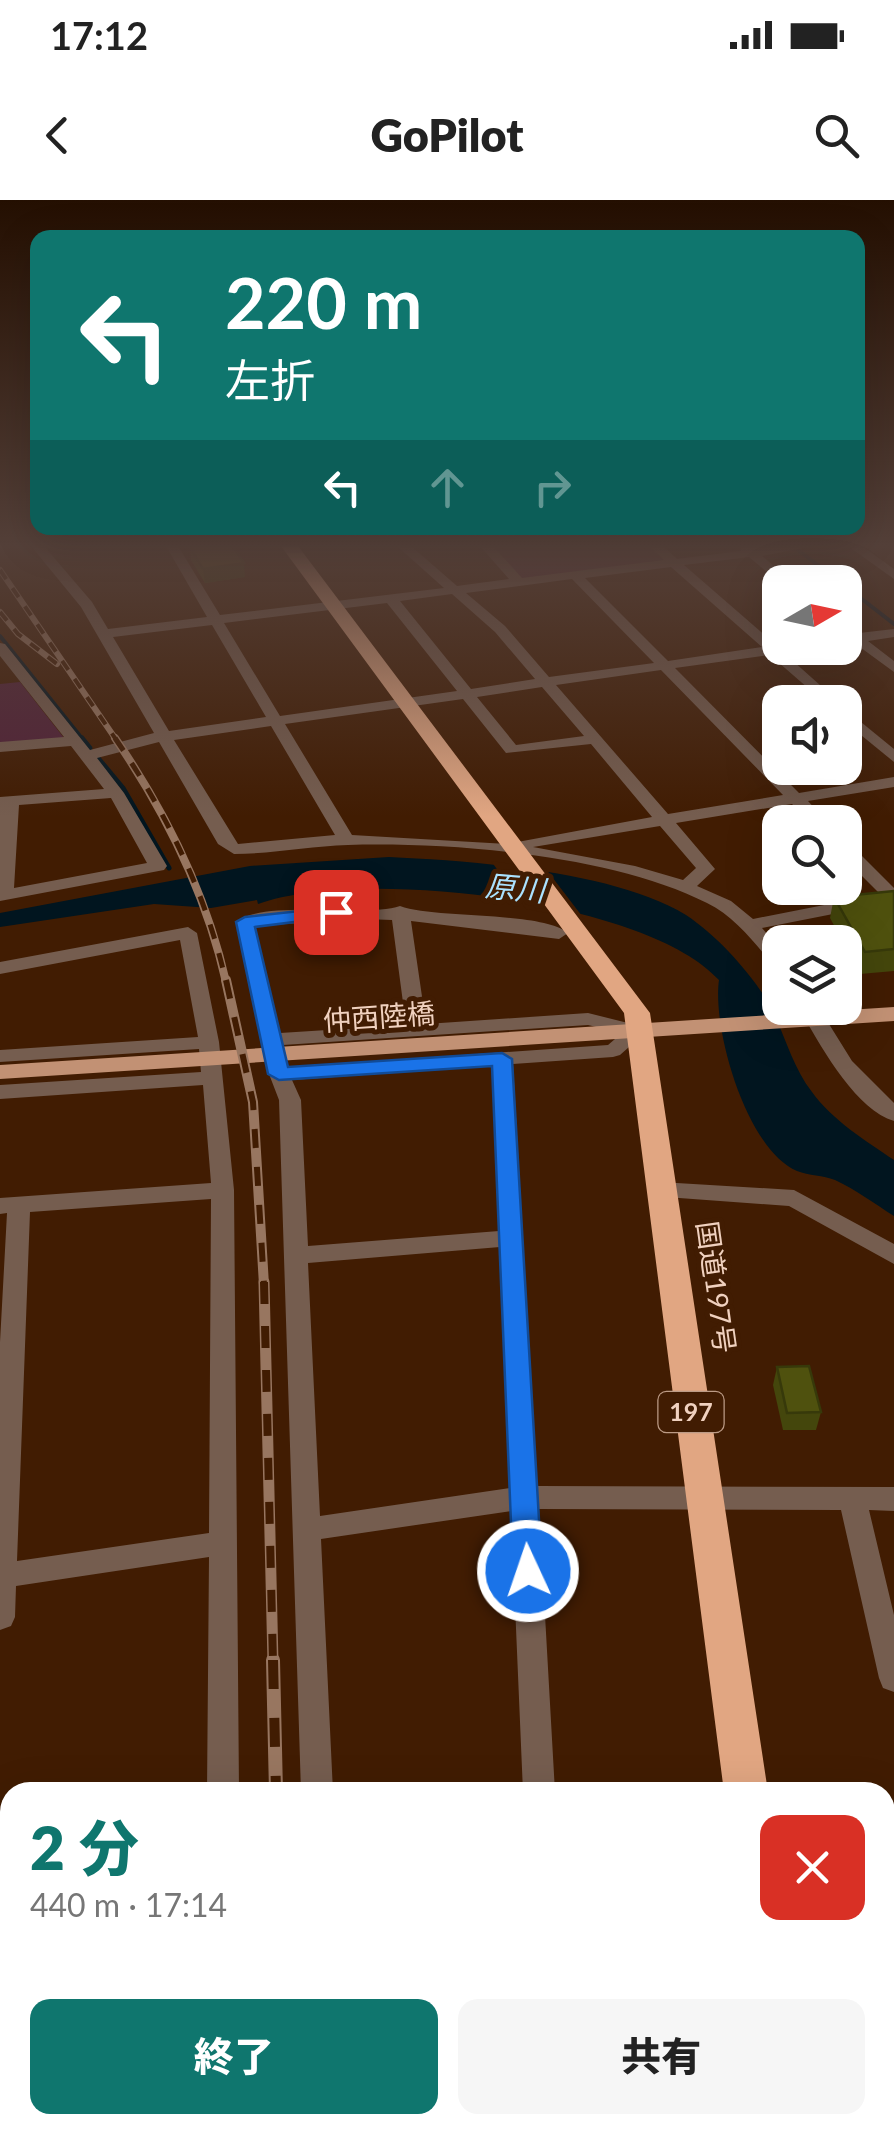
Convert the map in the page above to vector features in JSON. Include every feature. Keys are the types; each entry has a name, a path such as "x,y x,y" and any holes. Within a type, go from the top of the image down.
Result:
{"highway":[{"path":"350,636 512,853 557,923 637,1031"},
{"name":"国道197号","path":"637,1031 745,1782"}],"main road":[{"name":"仲西陸橋","path":"862,1015 894,1014"},
{"name":"仲西陸橋","path":"0,1072 762,1021"}],"street":[{"path":"105,636 234,849 346,840 512,853 623,870 685,886 717,900 750,925 762,940"},
{"path":"226,636 346,840"},
{"path":"420,636 512,750 596,740"},
{"path":"506,636 706,868 685,886"},
{"path":"636,636 802,805"},
{"path":"862,645 894,668"},
{"path":"0,647 116,793 158,866 2,896 6,801 116,793"},
{"path":"0,747 81,748 762,651"},
{"path":"796,665 815,685"},
{"path":"0,681 24,676"},
{"path":"862,729 894,757"},
{"path":"512,853 664,820 894,782"},
{"path":"862,866 893,897"},
{"path":"750,925 893,897"},
{"path":"400,912 417,1029"},
{"path":"317,1782 290,1100 279,1074 245,922 312,913 400,912 557,923"},
{"path":"0,968 188,933 209,1042 223,1190 223,1782"},
{"path":"272,1040 588,1018 637,1031"},
{"path":"811,1025 835,1058 894,1114"},
{"path":"279,1074 612,1051 637,1031"},
{"path":"0,1056 209,1042"},
{"path":"502,1059 538,1782"},
{"path":"0,1092 213,1078"},
{"path":"0,1617 10,1205 223,1190"},
{"path":"660,1190 794,1198 894,1255"},
{"path":"294,1256 511,1238"},
{"path":"305,1530 524,1498 894,1499"},
{"path":"852,1499 894,1678"},
{"path":"1,1575 224,1542"}],"shaded area":[{"path":"20,682 64,738 0,744 0,684"}],"water":[{"name":"原川","path":"389,857 501,866 621,888 686,915 719,942 757,986 762,994 762,1025 779,1025 804,1081 820,1102 894,1160 894,1216 830,1178 797,1171 779,1159 749,1115 727,1057 718,1002 719,980 682,952 630,929 567,911 499,898 429,890 362,889 304,893 258,904 257,900 211,908 154,904 0,927 0,913 250,866"}],"pier":[{"path":"491,861 546,869 585,920 526,909"}],"building":[{"path":"894,891 894,949 865,952 862,925 850,925 839,905 862,905 862,894"},
{"path":"809,1366 821,1412 787,1413 777,1367"}],"waterway":[{"path":"0,636 84,741"},
{"path":"82,738 90,748"},
{"path":"98,758 123,788 169,868"}],"railway":[{"path":"21,636 57,664"},
{"path":"45,636 116,739"},
{"path":"116,739 182,855 208,917 226,982"},
{"path":"226,980 253,1102 264,1285"},
{"path":"264,1282 273,1663"},
{"path":"273,1660 276,1782"}],"route":[{"path":"336,912 245,922 279,1074 502,1059 528,1571"}]}
